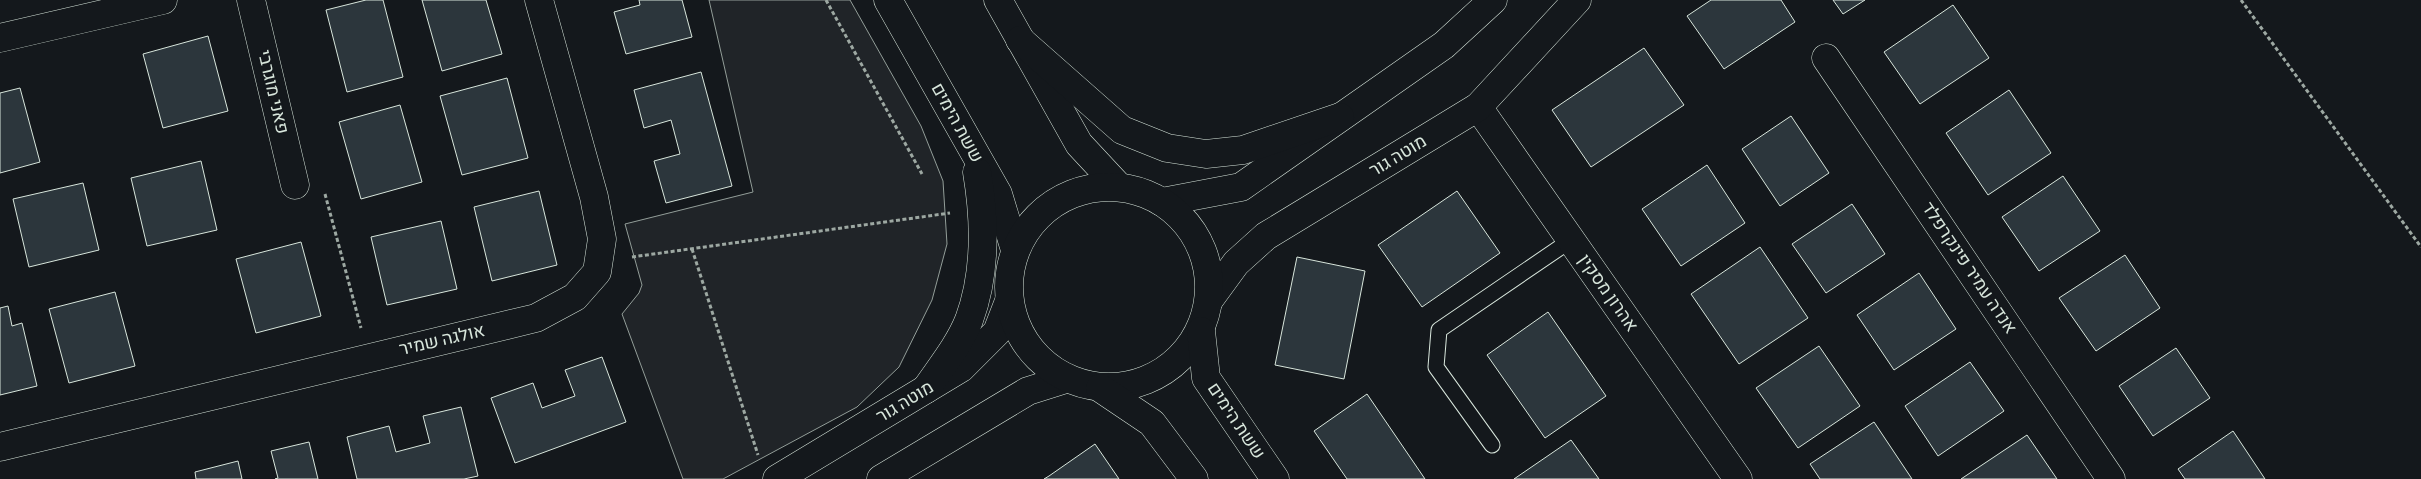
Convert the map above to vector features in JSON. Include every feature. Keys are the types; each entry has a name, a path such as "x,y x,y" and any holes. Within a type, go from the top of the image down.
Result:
{"street":[{"path":"0,38 163,0"},
{"name":"פאני מוגרבי","path":"251,0 295,185"},
{"name":"אולגה שמיר","path":"0,447 536,318 575,296 597,272 602,239 594,197 539,0"},
{"name":"ששת הימים","path":"888,0 998,194 1015,250"},
{"path":"998,0 1079,144 1119,187"},
{"path":"1162,202 1241,187 1444,45 1492,0"},
{"name":"מוטה גור","path":"1209,300 1236,263 1266,236 1478,107 1578,0"},
{"path":"1020,40 1122,130 1167,148 1206,154 1243,150 1340,117"},
{"name":"אנדה עמיר פינקרפלד","path":"1826,58 2111,479"},
{"name":"אהרון מסקין","path":"1478,107 1738,479"},
{"path":"926,389 955,347 969,320 977,289 982,247 982,209 974,153"},
{"path":"1100,388 1130,386 1159,375 1183,356 1200,331 1209,300 1209,271 1200,244 1184,220 1162,202 1141,192 1119,187 1086,189 1056,201 1032,222 1015,250 1008,275 1008,301 1018,333 1038,360 1066,378 1100,388 1152,423 1194,479"},
{"name":"מוטה גור","path":"768,470 926,389 961,368 997,332 1008,301"},
{"name":"ששת הימים","path":"1200,331 1206,378 1275,479"},
{"path":"881,479 1028,391 1066,378"}],"lane":[{"path":"1492,445 1436,367 1439,330 1571,240"}],"path":[{"path":"826,0 922,174"},
{"path":"2241,0 2421,247"},
{"path":"295,185 320,176 369,357"},
{"path":"599,261 982,209"},
{"path":"692,248 768,470"}],"shaded area":[{"path":"709,0 850,0 921,126 943,181 947,244 932,300 899,367 857,407 723,479 683,479 622,314 639,293 642,285 625,224 753,192"}],"building":[{"path":"366,0 383,0 403,77 347,92 326,10"},
{"path":"422,0 486,0 502,54 442,71"},
{"path":"639,0 682,0 692,37 626,54 614,12 640,5"},
{"path":"1711,0 1781,0 1795,22 1724,69 1687,16"},
{"path":"1833,0 1865,0 1843,14"},
{"path":"1953,5 1989,58 1920,104 1884,52"},
{"path":"208,36 228,111 163,128 143,54"},
{"path":"1644,48 1684,105 1591,167 1552,110"},
{"path":"701,72 732,186 666,203 654,161 680,154 671,120 644,128 634,90"},
{"path":"507,78 528,158 462,175 440,96"},
{"path":"20,88 40,162 0,173 0,93"},
{"path":"2009,90 2051,153 1988,195 1946,133"},
{"path":"400,105 422,182 361,199 339,122"},
{"path":"1791,116 1829,173 1780,206 1742,149"},
{"path":"201,161 217,230 147,246 131,178"},
{"path":"1707,165 1745,223 1681,266 1642,209"},
{"path":"2063,176 2100,231 2039,271 2002,217"},
{"path":"83,183 99,250 29,267 13,199"},
{"path":"539,191 557,265 492,281 474,207"},
{"path":"1457,191 1500,253 1422,307 1378,245"},
{"path":"1852,204 1885,254 1826,293 1792,244"},
{"path":"441,221 457,289 387,305 371,237"},
{"path":"301,242 321,316 256,333 236,259"},
{"path":"1760,247 1808,318 1739,364 1691,294"},
{"path":"2125,255 2160,308 2096,351 2059,298"},
{"path":"1297,257 1365,271 1344,379 1275,365"},
{"path":"1919,273 1956,329 1894,370 1857,315"},
{"path":"115,292 135,366 69,383 49,309"},
{"path":"8,306 12,326 22,323 37,386 0,395 0,308"},
{"path":"1548,312 1606,396 1545,438 1487,355"},
{"path":"1819,346 1860,406 1798,448 1756,388"},
{"path":"2176,348 2210,398 2153,436 2119,386"},
{"path":"602,357 626,422 515,463 491,398 533,383 542,408 575,396 565,370"},
{"path":"1970,362 2004,411 1938,456 1905,406"},
{"path":"1367,394 1425,479 1347,479 1314,431"},
{"path":"461,407 478,476 464,479 357,479 347,437 389,426 396,452 430,443 423,416"},
{"path":"1874,422 1912,479 1820,479 1810,464"},
{"path":"2233,431 2265,479 2185,479 2178,469"},
{"path":"2027,435 2057,479 1961,479"},
{"path":"1571,440 1599,479 1514,479"},
{"path":"309,442 318,479 275,479 278,478 271,451"},
{"path":"1095,444 1119,479 1044,479 1049,476"},
{"path":"238,461 242,479 196,479 195,472"}]}
